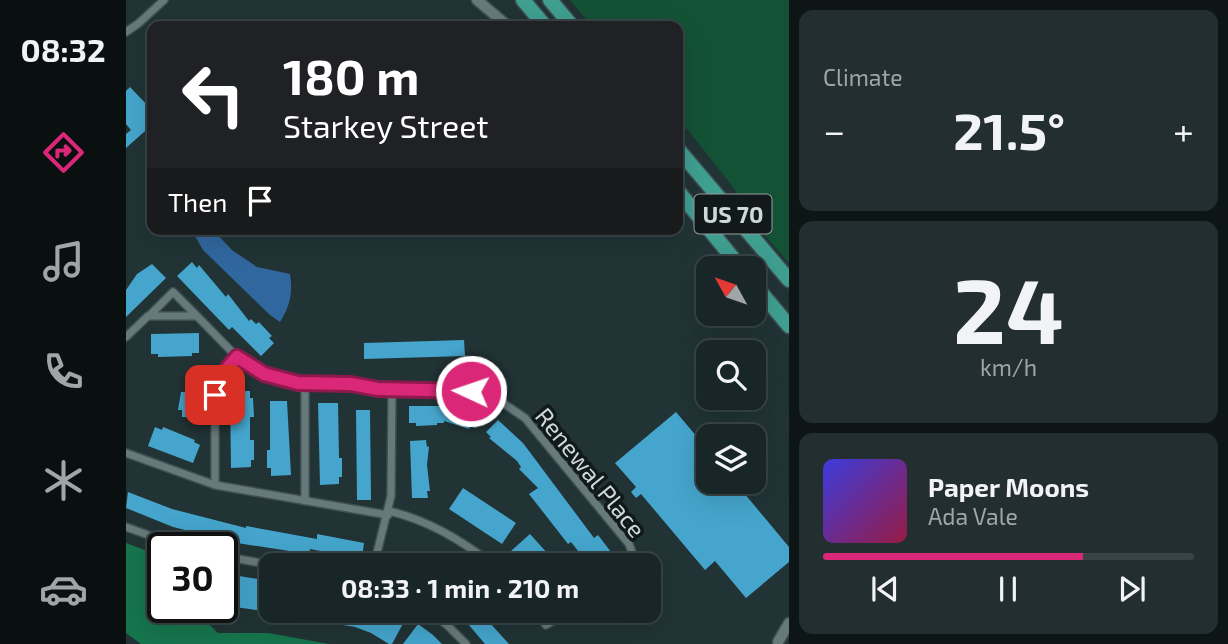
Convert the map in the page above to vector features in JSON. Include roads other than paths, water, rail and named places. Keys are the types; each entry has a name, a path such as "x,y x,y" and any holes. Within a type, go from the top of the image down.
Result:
{"highway":[{"path":"523,0 541,21"},
{"path":"553,3 568,21"},
{"name":"US 70","path":"683,155 789,281"},
{"name":"US 70","path":"683,197 731,256"},
{"path":"766,299 789,327"}],"main road":[{"path":"477,0 503,21"},
{"path":"777,643 789,623"},
{"path":"777,643 789,637"}],"street":[{"path":"126,32 164,0"},
{"name":"Renewal Place","path":"148,316 173,292 237,357 264,374 305,384 471,391 488,395 525,418 629,544 632,553"},
{"path":"126,337 148,316 197,317"},
{"path":"215,485 217,383 237,357"},
{"path":"304,500 305,384"},
{"path":"377,553 391,496 391,389"},
{"path":"127,456 215,485 404,514 450,536 475,553"},
{"path":"126,527 147,535"},
{"path":"238,559 259,563"},
{"path":"444,623 466,644"}],"water":[{"path":"194,235 218,235 232,250 257,267 290,274 290,299 280,322 270,315 203,250"}]}
